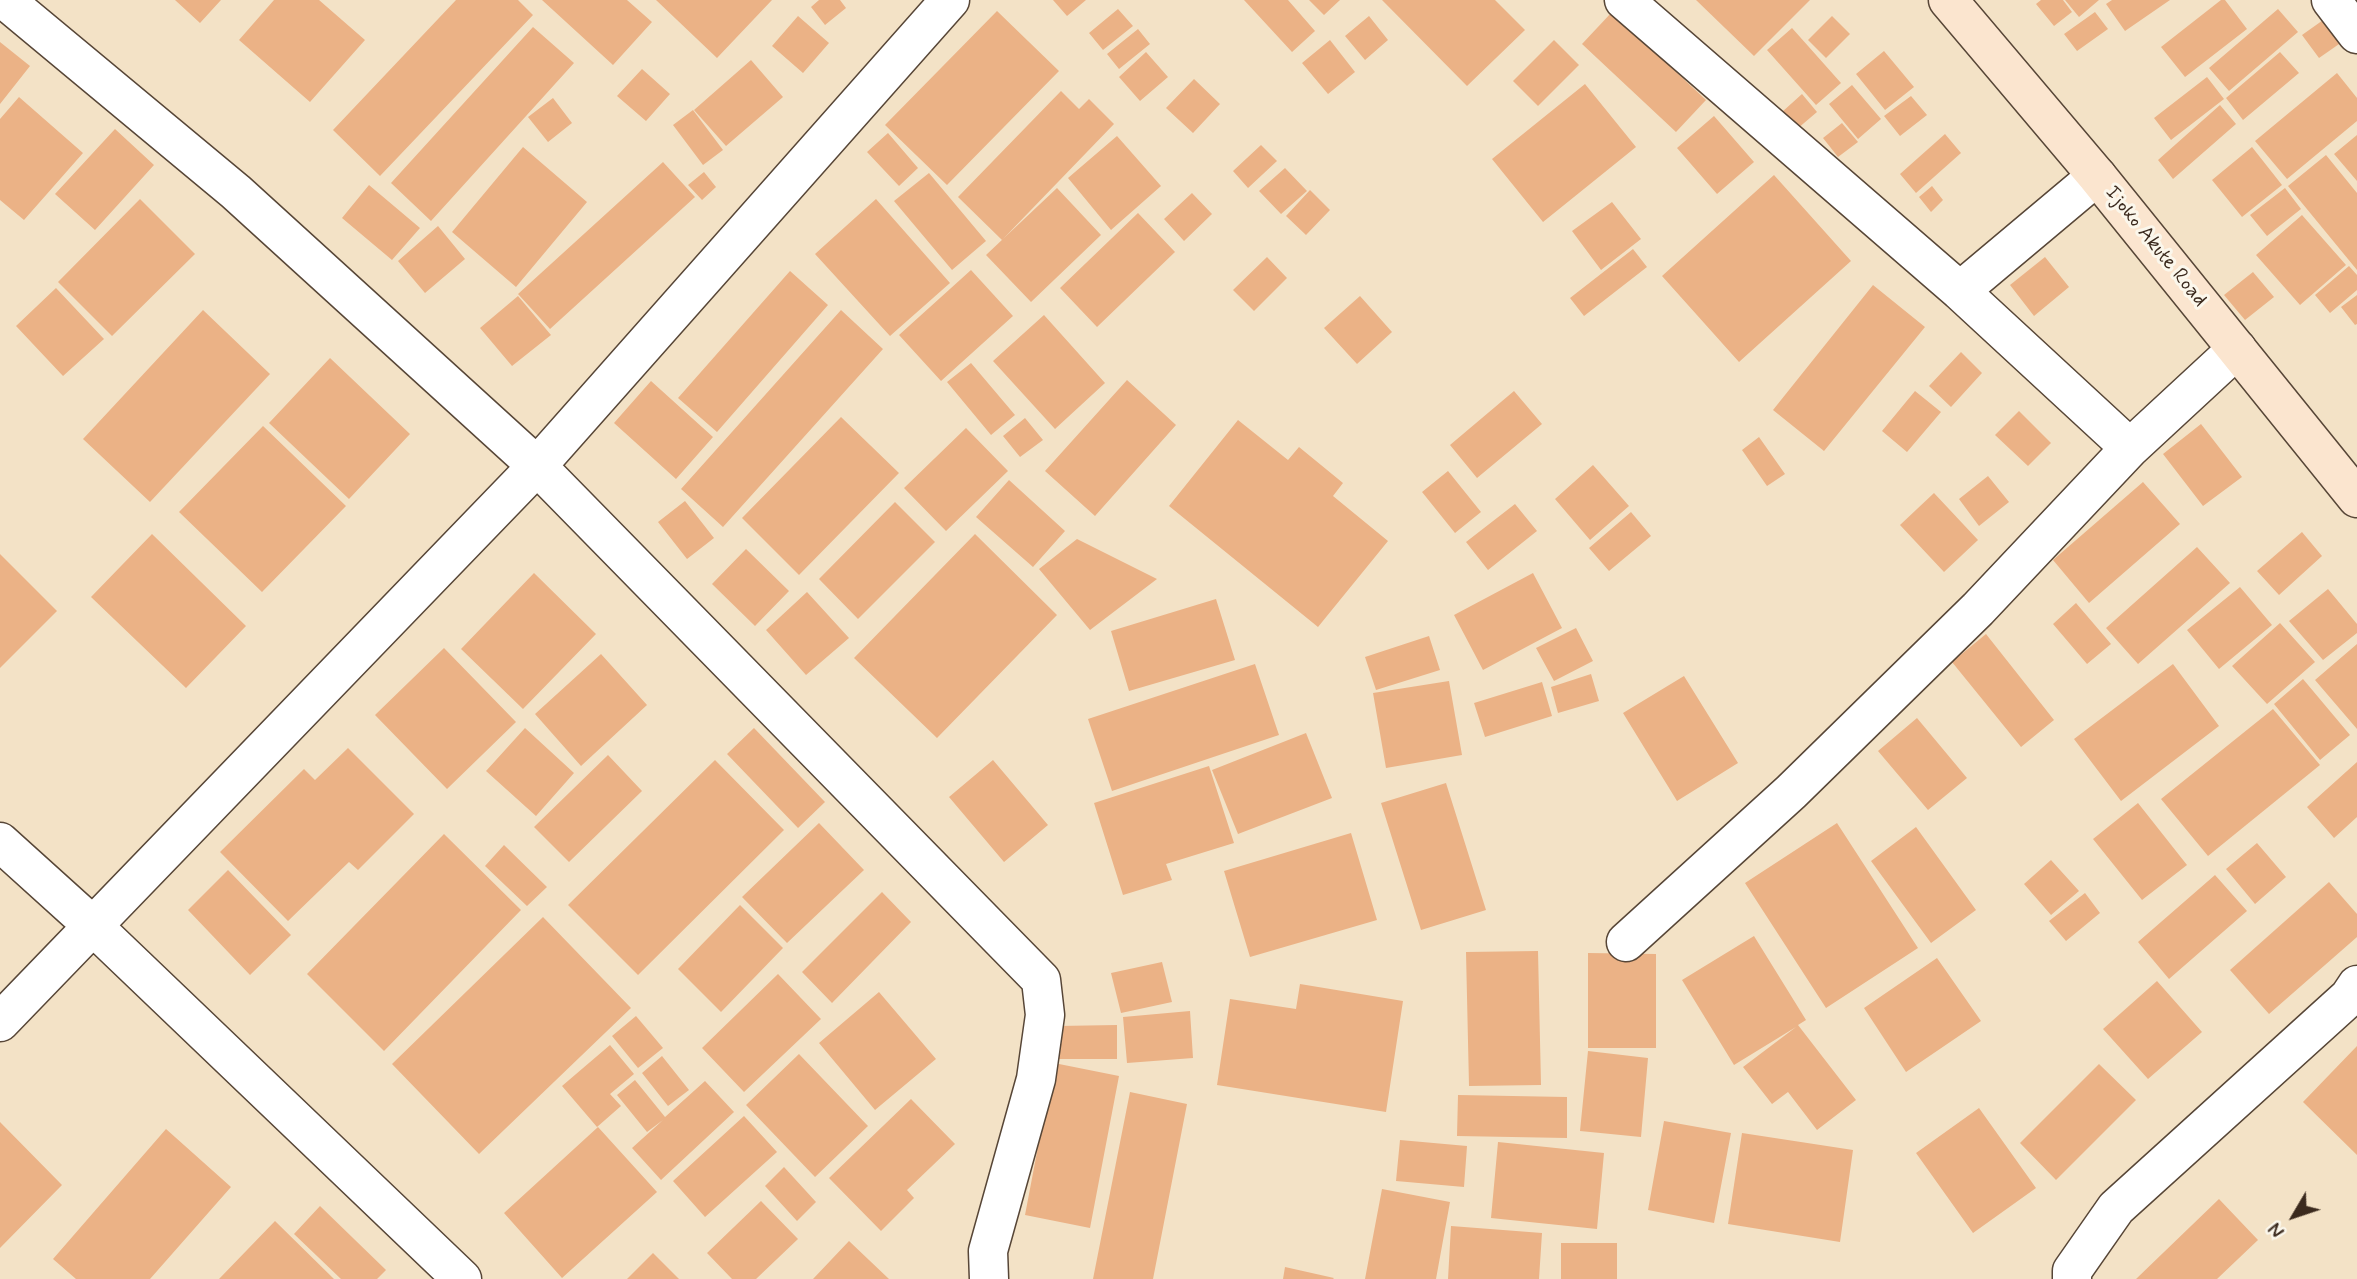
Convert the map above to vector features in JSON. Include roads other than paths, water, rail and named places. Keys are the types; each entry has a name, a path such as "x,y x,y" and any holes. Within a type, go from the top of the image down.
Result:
{"main road":[{"name":"Ijoko Akute Road","path":"1948,0 2097,176 2357,498"}],"street":[{"path":"5,0 236,192 537,466 1041,980 1045,1015 1036,1079 988,1251 989,1279"},
{"path":"0,1022 537,466 950,0"},
{"path":"1624,0 1960,290 2130,448"},
{"path":"2331,0 2357,34"},
{"path":"1960,290 2097,176"},
{"path":"1626,942 1790,792 1978,609 2130,448 2237,349"},
{"path":"0,842 93,926 462,1279"},
{"path":"2072,1279 2072,1271 2116,1209 2348,997 2357,985"}]}
